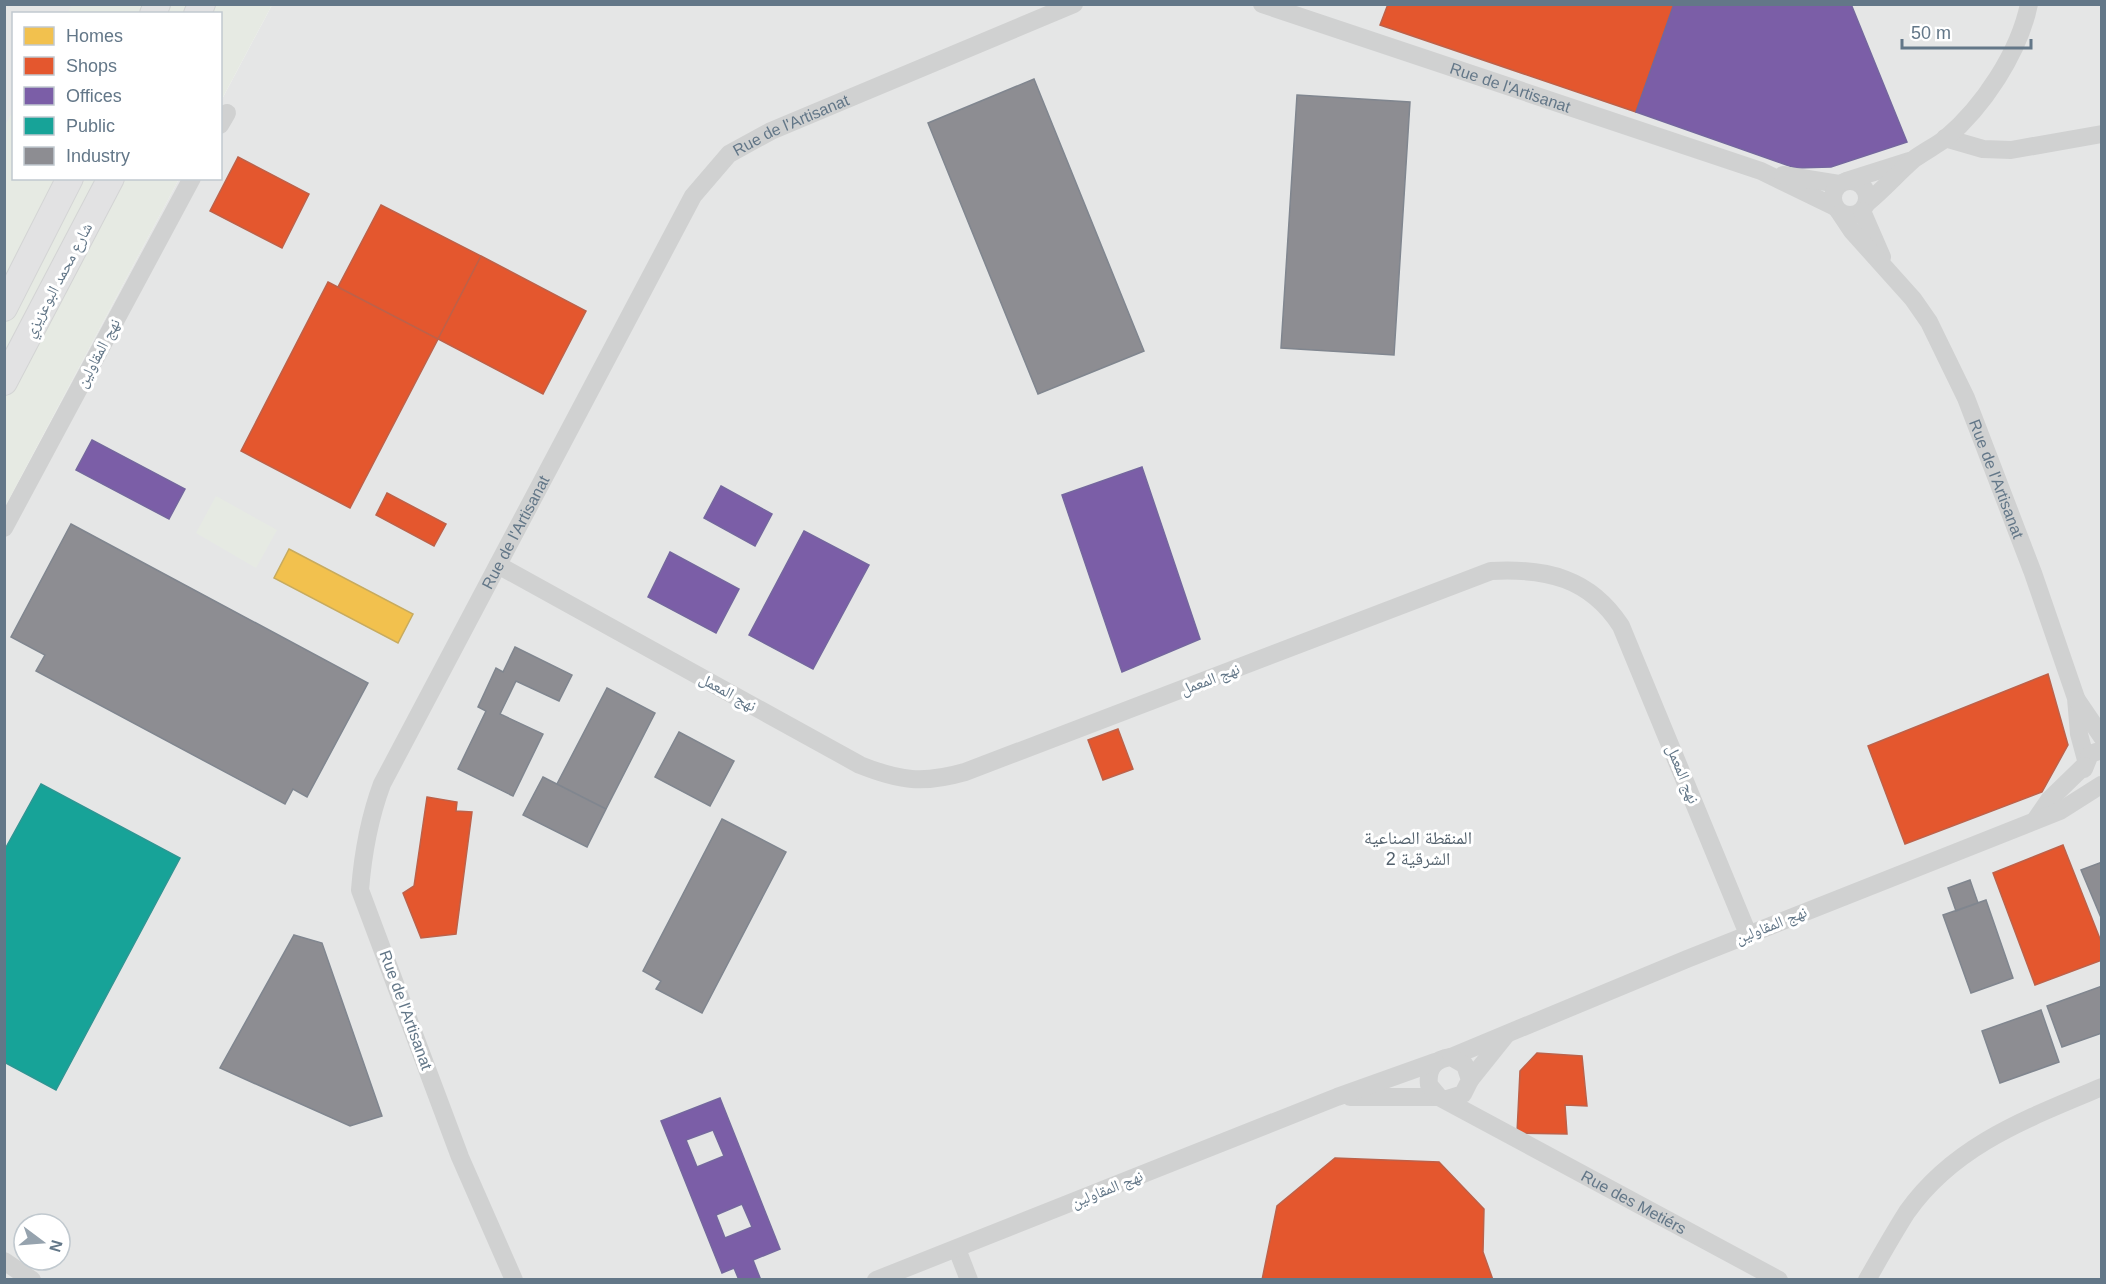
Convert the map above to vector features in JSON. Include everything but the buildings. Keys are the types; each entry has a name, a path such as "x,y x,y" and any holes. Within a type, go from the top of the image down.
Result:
{"highway":[{"name":"شارع محمد البوعزيزي","path":"4,308 69,180"},
{"name":"شارع محمد البوعزيزي","path":"4,382 110,180"}],"street":[{"name":"Rue de l'Artisanat","path":"514,1280 460,1157 360,890 370,816 382,784 693,196 729,154 771,131 1074,4"},
{"name":"Rue de l'Artisanat","path":"1262,4 1761,171 1837,210 1890,275 1913,299 1929,322 1966,398 2007,501 2076,698 2102,737"},
{"path":"1914,160 1843,183 1833,196 1837,210 1854,215 1865,207 1914,160 1946,138 1976,106 1998,76 2016,42 2029,4"},
{"path":"1946,138 1983,148 2011,150 2102,134"},
{"name":"Rue de l'Artisanat","path":"1761,171 1843,183"},
{"name":"نهج المقاولين","path":"4,528 191,180"},
{"path":"1843,183 1860,184 1866,191 1865,207"},
{"name":"Rue de l'Artisanat","path":"1865,207 1890,275"},
{"name":"نهج المعمل","path":"498,565 860,765 889,777 911,780 938,780 965,772 1491,571 1522,569 1552,575 1596,595 1608,606 1621,626 1748,934"},
{"name":"Rue de l'Artisanat","path":"2076,698 2079,734 2085,763"},
{"path":"2037,819 2049,800 2085,763 2090,754 2102,750"},
{"path":"2085,763 2088,779 2101,785"},
{"name":"نهج المقاولين","path":"876,1280 1336,1097 1443,1060 1748,934 2060,811 2101,785"},
{"name":"نهج المقاولين","path":"1469,1084 1507,1033"},
{"path":"1469,1084 1463,1094 1443,1098 1433,1092 1428,1077 1443,1060 1465,1065 1469,1084 1487,1124"},
{"path":"1867,1280 1908,1212 1935,1179 1970,1149 2007,1127 2102,1087"},
{"name":"نهج المقاولين","path":"1336,1097 1443,1098"},
{"name":"Rue des Metiérs","path":"1443,1098 1487,1124 1779,1280"},
{"path":"957,1249 969,1280"},
{"path":"4,1262 32,1280"}],"shaded area":[{"path":"72,4 272,5 222,99 222,12 68,12"},
{"path":"5,5 134,5 130,12 12,12 14,180 5,247"},
{"path":"272,5 2101,5 2101,1279 5,1280 5,507 178,180 222,180 222,99"},
{"path":"12,113 12,180 178,180 5,507 4,127"},
{"path":"216,496 277,530 256,568 196,533"}],"district":[{"name":"المنقطة الصناعية الشرقية 2","path":"1418,848"}]}
